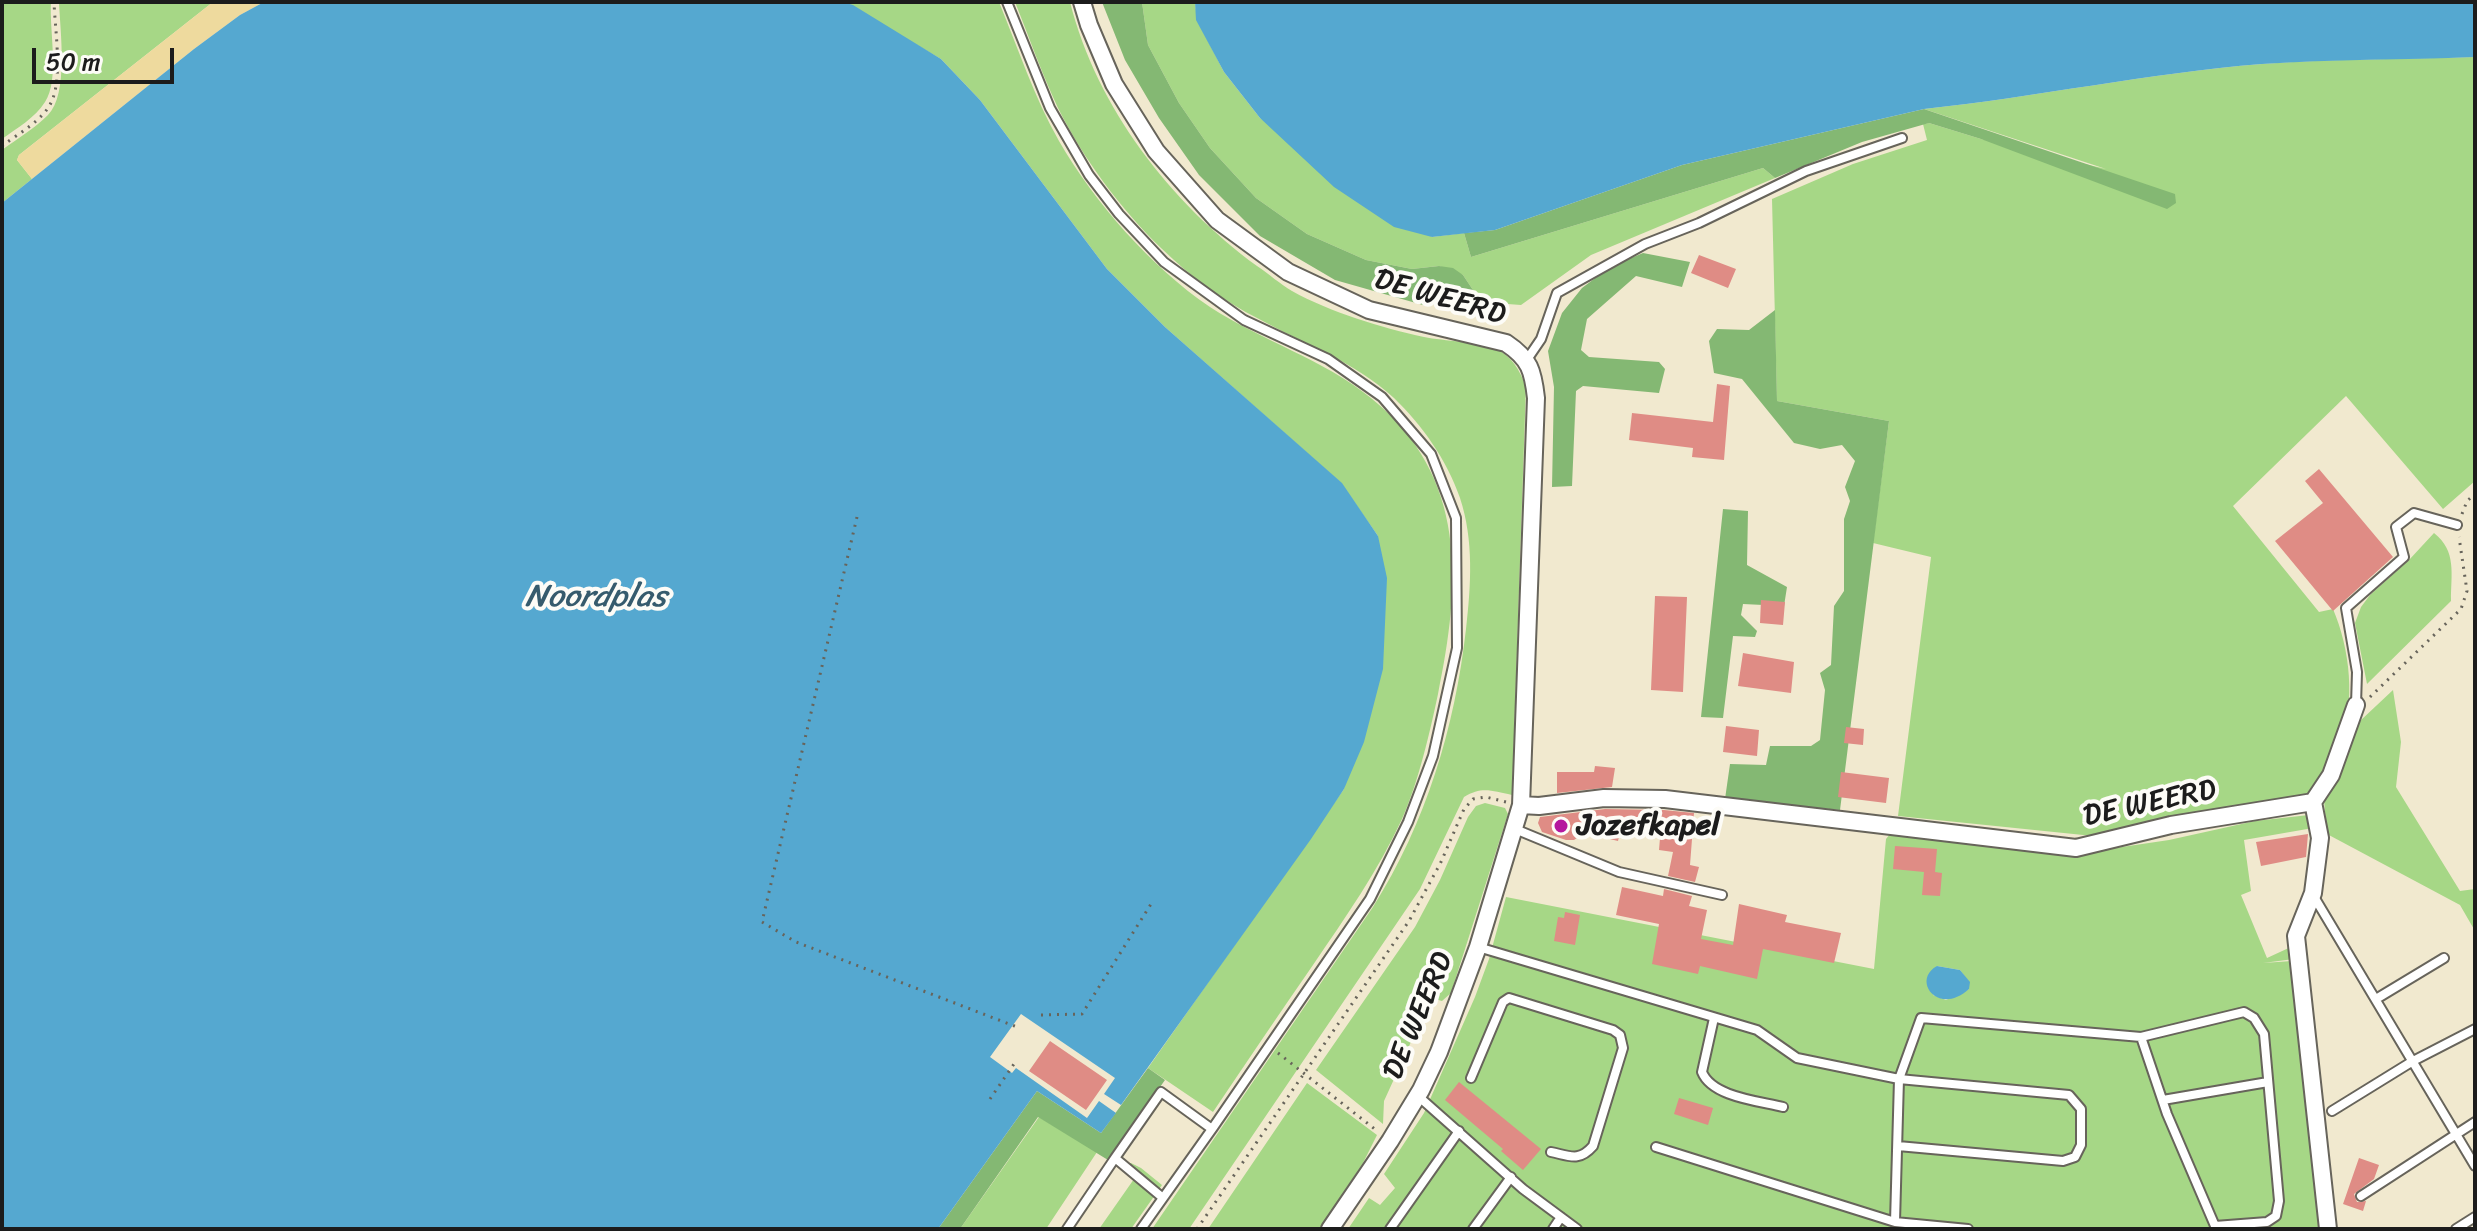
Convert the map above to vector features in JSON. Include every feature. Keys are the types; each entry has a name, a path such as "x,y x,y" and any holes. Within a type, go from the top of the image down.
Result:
{"street":[{"name":"DE WEERD","path":"1082,2 1114,84 1156,151 1217,220 1288,272 1369,310 1506,343 1518,351 1533,374 1536,398 1521,805 1478,947 1439,1052 1390,1141 1330,1229"},
{"path":"2328,1229 2296,936 2313,893 2320,838 2313,802 2331,775 2350,729 2356,705"},
{"name":"DE WEERD","path":"1521,805 1539,806 1604,798 1665,799 2076,848 2171,825 2313,802"}],"lane":[{"path":"1007,2 1050,108 1089,175 1119,214 1164,262 1244,320 1328,359 1382,397 1431,454 1456,518 1457,648 1433,756 1408,822 1370,899 1141,1229"},
{"path":"1526,361 1541,339 1557,293 1645,244 1699,223 1806,171 1902,138"},
{"path":"2356,705 2357,672 2346,608 2404,557 2396,527 2414,513 2457,525"},
{"path":"1515,829 1619,872 1722,895"},
{"path":"2313,893 2475,1166"},
{"path":"1478,947 1757,1030 1797,1058 1899,1079 2069,1095 2081,1109 2081,1145 2075,1157 2063,1161 1898,1146"},
{"path":"2376,999 2444,958"},
{"path":"1471,1078 1503,1002 1509,998 1613,1030 1620,1035 1623,1048 1593,1146 1585,1155 1575,1157 1551,1152"},
{"path":"1895,1222 1899,1079 1921,1018 2141,1037 2244,1012 2254,1018 2264,1034 2279,1201 2276,1216 2267,1222 2204,1229"},
{"path":"1714,1018 1702,1072 1705,1080 1715,1089 1783,1107"},
{"path":"2332,1111 2413,1061 2475,1029"},
{"path":"2141,1037 2163,1100 2215,1226"},
{"path":"2163,1100 2268,1082"},
{"path":"1067,1229 1161,1092 1212,1129"},
{"path":"1418,1095 1523,1189 1577,1229"},
{"path":"2361,1196 2475,1122"},
{"path":"1390,1229 1459,1131"},
{"path":"1656,1147 1895,1222 1968,1229"},
{"path":"1115,1158 1163,1198"},
{"path":"1473,1229 1511,1177"},
{"path":"1553,1229 1561,1217"},
{"path":"2456,1229 2475,1217"}],"path":[{"path":"2,146 32,123 53,100 56,80 54,2"},
{"path":"2356,705 2374,694 2461,609 2467,591 2457,525 2467,501 2475,494"},
{"path":"857,517 762,922 796,942 1017,1027"},
{"path":"1197,1229 1409,921 1441,862 1464,809 1473,799 1486,797 1521,805"},
{"path":"1041,1015 1082,1014 1151,904"},
{"path":"1269,1046 1390,1141"},
{"path":"990,1099 1016,1061"}],"green space":[{"path":"2,2 51,2 53,68 49,92 41,108 2,139"},
{"path":"59,2 213,2 19,155 17,160 32,179 2,203 2,150 48,115 59,92 62,61"},
{"path":"843,2 999,2 1034,90 1059,141 1089,187 1126,232 1166,273 1210,307 1333,372 1371,398 1403,429 1426,462 1441,497 1450,534 1451,612 1435,709 1408,805 1393,838 1360,894 1213,1112 1148,1068 1344,789 1378,536 1341,483 1165,327 1107,269 980,100 941,59"},
{"path":"1015,2 1070,2 1098,79 1141,150 1195,213 1257,266 1292,291 1356,318 1424,337 1496,349 1511,360 1526,386 1512,795 1482,790 1464,797 1420,889 1189,1229 1152,1229 1373,907 1392,875 1423,808 1446,738 1461,666 1470,580 1468,530 1455,484 1441,457 1424,431 1394,398 1346,364 1220,296 1172,258 1131,217 1091,165 1068,127 1046,82"},
{"path":"1102,2 1142,2 1148,45 1179,103 1210,148 1256,198 1307,234 1366,260 1412,269 1453,268 1463,275 1481,302 1423,305 1335,280 1260,236 1199,175 1159,118 1125,60"},
{"path":"1142,2 1195,2 1197,20 1224,72 1260,118 1432,237 1464,233 1471,257 1763,168 1775,178 1591,255 1521,305 1481,302 1463,275 1439,266 1412,269 1366,260 1307,234 1256,198 1210,148 1179,103 1148,45"},
{"path":"2475,57 2475,481 2443,509 2346,396 2233,506 2319,612 2333,609 2344,641 2349,676 2345,727 2339,746 2311,792 2302,798 2093,836 1898,816 1931,557 1873,543 1889,421 1777,401 1772,199 1853,164 1927,140 1923,124 1929,123 1981,139 2106,169 1924,109 2262,64"},
{"path":"1924,109 2175,194 2176,203 2167,209 1981,139 1929,123 1862,142 1775,178 1763,168 1471,257 1464,233 1495,230 1682,165"},
{"path":"1643,253 1690,262 1682,287 1636,276 1587,319 1581,350 1589,357 1659,362 1665,369 1659,393 1583,386 1576,391 1572,486 1552,487 1554,387 1548,351 1562,313 1582,288 1610,267"},
{"path":"1775,310 1777,401 1889,421 1840,810 1725,799 1730,764 1766,765 1770,746 1811,746 1820,740 1825,690 1820,673 1831,665 1834,606 1844,591 1844,519 1850,501 1845,487 1855,461 1842,445 1820,449 1794,443 1742,379 1714,373 1709,341 1717,329 1749,330"},
{"path":"1723,509 1748,511 1747,565 1787,587 1784,606 1743,604 1741,615 1757,631 1755,637 1733,636 1723,718 1701,717"},
{"path":"2434,533 2449,555 2451,601 2367,684 2355,623 2361,607"},
{"path":"2393,690 2401,742 2396,787 2460,891 2475,889 2475,931 2460,905 2327,834 2324,800 2335,782 2360,721"},
{"path":"1485,803 1505,808 1508,814 1451,993 1442,1001 1431,998 1384,1101 1383,1124 1316,1070 1415,927 1468,817 1476,806"},
{"path":"2309,815 2313,828 2244,840 2251,891 2241,895 2267,958 2293,946 2294,959 2263,963 2292,961 2321,1229 1348,1229 1369,1198 1380,1205 1395,1188 1384,1174 1424,1113 1475,997 1506,897 1874,969 1886,839 1890,834 2075,854 2169,840 2255,821","holes":["1937,966 1960,970 1969,982 1969,989 1946,1000 1933,995"]},
{"path":"1148,1068 1165,1080 1108,1160 1038,1117 960,1229 938,1229 1037,1091 1101,1133"},
{"path":"1307,1083 1377,1135 1363,1163 1319,1229 1208,1229"},
{"path":"1039,1117 1097,1152 1046,1229 960,1229"},
{"path":"1131,1163 1162,1185 1131,1229 1099,1229 1134,1179 1120,1165"}],"sand":[{"path":"213,2 264,2 240,15 194,49 32,179 17,160 19,155"}],"water":[{"name":"Noordplas","path":"264,2 843,2 853,5 941,59 980,100 1107,269 1165,327 1342,483 1378,536 1387,578 1383,669 1364,742 1344,789 1121,1105 1104,1094 1115,1078 1021,1014 990,1057 1012,1073 1016,1068 1087,1118 1099,1101 1116,1113 1101,1133 1037,1091 938,1229 2,1229 2,203 194,49 240,15"},
{"path":"1195,2 2475,2 2475,57 2262,64 1924,109 1682,165 1495,230 1432,237 1394,227 1334,187 1260,118 1224,72 1196,20"},
{"path":"1937,966 1960,970 1970,982 1969,989 1958,997 1938,998 1928,987 1927,979"}],"building":[{"path":"1699,255 1736,269 1728,288 1691,273"},
{"path":"1717,384 1730,386 1724,460 1692,457 1693,448 1629,440 1632,413 1713,422"},
{"path":"2319,469 2393,557 2333,611 2275,541 2323,503 2305,481"},
{"path":"1655,596 1687,597 1683,692 1651,690"},
{"path":"1761,600 1785,602 1783,625 1760,623"},
{"path":"1743,653 1794,662 1791,693 1738,686"},
{"path":"1726,726 1759,730 1757,756 1723,752"},
{"path":"1846,727 1864,729 1863,745 1844,743"},
{"path":"1595,766 1615,768 1612,787 1557,793 1557,772 1594,772"},
{"path":"1841,772 1889,778 1886,803 1838,797"},
{"path":"1605,809 1694,813 1690,865 1699,867 1695,882 1668,876 1673,852 1659,850 1660,838 1621,828 1618,841 1585,833 1584,837 1566,840 1542,832 1538,823 1540,817"},
{"path":"2308,834 2306,857 2261,866 2256,842"},
{"path":"1895,846 1937,849 1935,872 1942,873 1940,896 1922,895 1924,872 1893,869"},
{"path":"1622,887 1663,896 1664,889 1692,896 1689,906 1707,910 1701,939 1733,945 1739,904 1787,915 1785,922 1841,933 1834,963 1763,949 1757,979 1700,966 1698,974 1652,964 1659,924 1616,915"},
{"path":"1565,912 1580,915 1575,945 1554,941 1558,917 1564,918"},
{"path":"1050,1041 1107,1080 1086,1110 1029,1071"},
{"path":"1459,1082 1541,1149 1523,1170 1445,1100"},
{"path":"1679,1098 1713,1108 1708,1125 1674,1114"},
{"path":"2359,1158 2379,1165 2374,1179 2354,1194 2357,1202 2366,1201 2363,1211 2343,1204"}],"place":[{"name":"Jozefkapel","path":"1561,826"}]}
